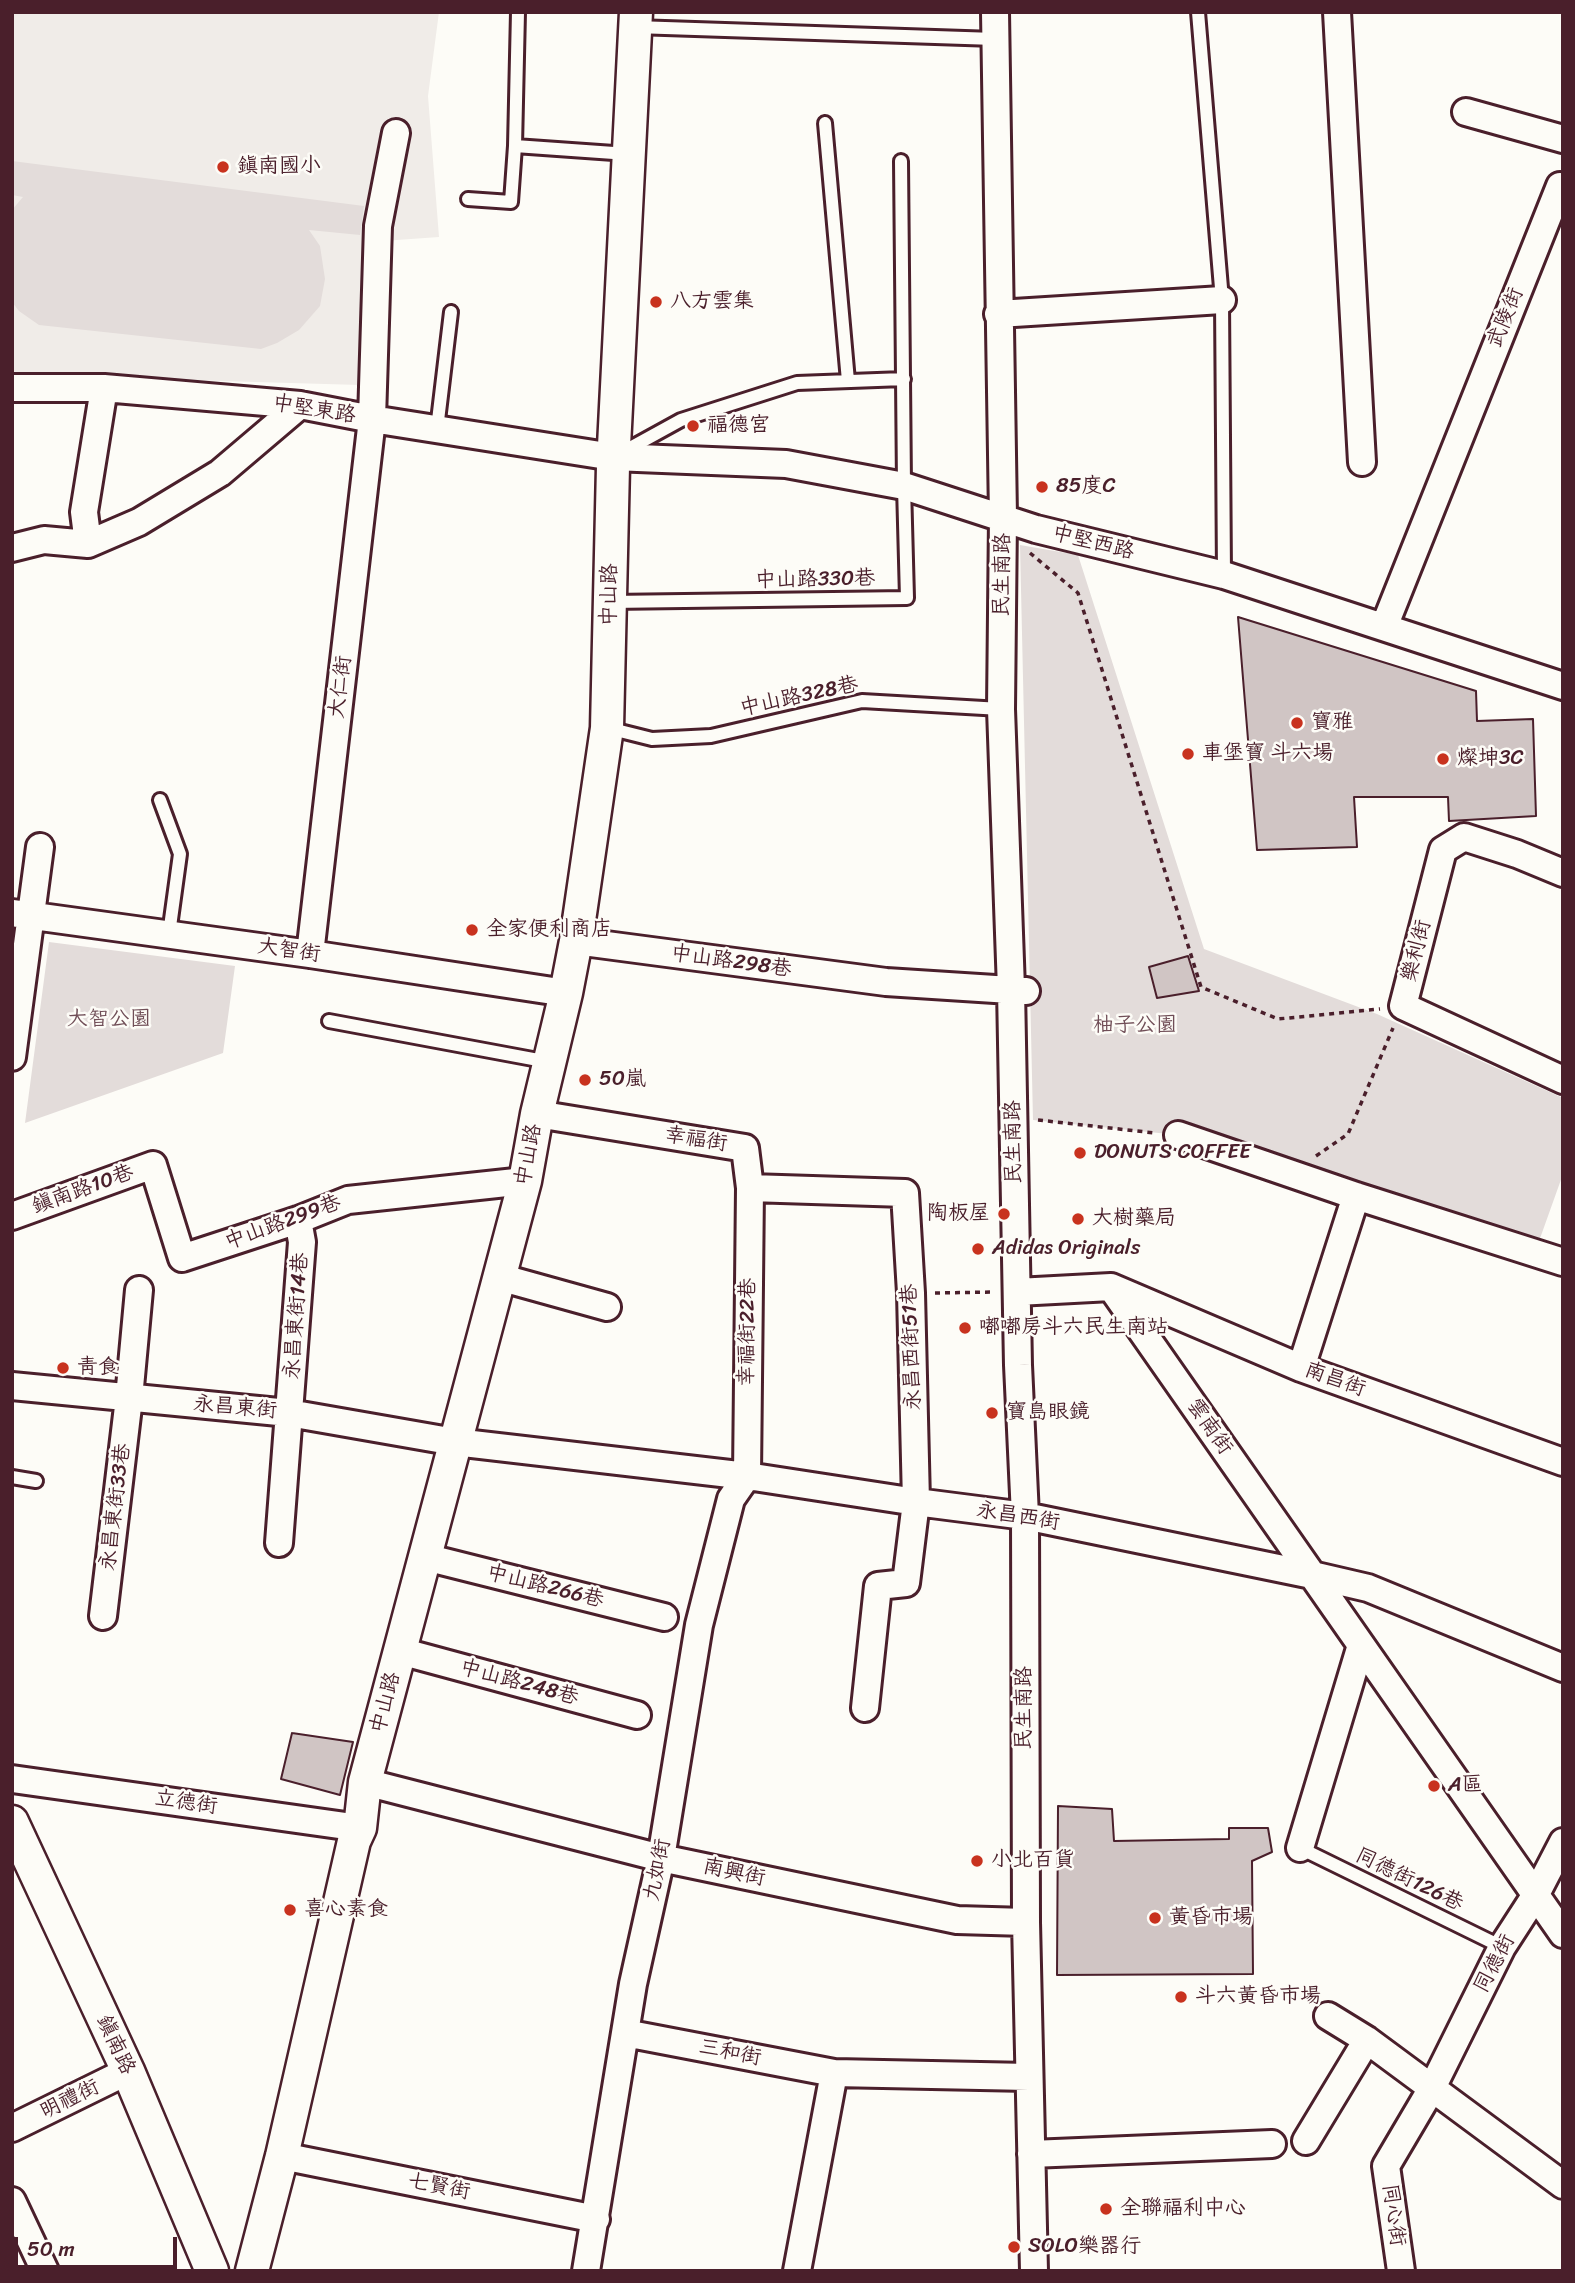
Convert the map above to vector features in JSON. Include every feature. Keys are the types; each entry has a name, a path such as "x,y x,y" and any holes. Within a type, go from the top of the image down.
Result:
{"street":[{"name":"民生南路","path":"995,12 1003,517 1001,709 1020,990 1013,1119 1025,1516 1026,1923 1034,2271"},
{"path":"1337,12 1362,462"},
{"name":"中山路","path":"252,2271 282,2156 354,1841 360,1828 365,1782 525,1181 537,1114 576,941 607,727 614,457 635,19"},
{"path":"1466,112 1563,139"},
{"name":"大仁街","path":"310,954 372,419 378,226 396,133"},
{"name":"武陵街","path":"1384,627 1562,184"},
{"path":"998,314 1222,300"},
{"name":"中堅東路","path":"12,388 104,388 300,405 614,457"},
{"path":"88,544 84,512 104,388"},
{"path":"12,548 44,540 88,544 139,522 220,473 300,405"},
{"name":"中堅西路","path":"614,457 786,464 904,486 1036,529 1224,575 1562,684"},
{"name":"樂利街","path":"1563,873 1517,854 1464,837 1443,850 1403,1006 1563,1080"},
{"path":"12,1057 22,914 40,847"},
{"name":"大智街","path":"22,914 566,993"},
{"name":"中山路298巷","path":"576,941 886,982 1020,990"},
{"name":"幸福街","path":"537,1114 746,1149 750,1188"},
{"path":"1178,1135 1356,1196 1560,1252"},
{"name":"中山路299巷","path":"153,1165 182,1258 298,1220 348,1200 525,1181"},
{"name":"鎮南路10巷","path":"12,1216 153,1165"},
{"name":"永昌西街51巷","path":"750,1188 905,1193 911,1293 916,1502 906,1583 878,1586 864,1708"},
{"name":"幸福街22巷","path":"747,1476 750,1188"},
{"path":"1301,1368 1356,1196"},
{"name":"永昌東街14巷","path":"279,1543 302,1242 298,1220"},
{"path":"499,1277 607,1307"},
{"path":"1017,1292 1111,1287"},
{"name":"南昌街","path":"1111,1287 1301,1368 1563,1462"},
{"name":"雲南街","path":"1111,1287 1563,1934"},
{"name":"永昌東街33巷","path":"103,1616 139,1290"},
{"name":"永昌東街","path":"12,1386 289,1413 455,1442"},
{"name":"永昌西街","path":"455,1442 747,1476 1025,1516 1368,1588 1563,1668"},
{"name":"九如街","path":"586,2271 625,2033 661,1858 699,1625 731,1499 747,1476"},
{"name":"中山路266巷","path":"425,1558 664,1617"},
{"path":"1300,1848 1361,1645"},
{"name":"中山路248巷","path":"400,1651 637,1715"},
{"name":"立德街","path":"12,1779 360,1828"},
{"name":"南興街","path":"365,1782 661,1858 957,1920 1026,1923"},
{"name":"鎮南路","path":"12,1822 128,2071 212,2271"},
{"name":"同德街","path":"1432,2088 1502,1947 1535,1896 1563,1842"},
{"path":"1328,2016 1367,2040 1563,2185"},
{"name":"三和街","path":"625,2033 834,2073 1029,2077"},
{"path":"1306,2141 1367,2040"},
{"name":"明禮街","path":"12,2128 128,2071"},
{"path":"797,2271 834,2073"},
{"name":"同心街","path":"1401,2271 1386,2166 1432,2088"},
{"path":"1031,2154 1272,2144"},
{"name":"七賢街","path":"282,2156 596,2219"},
{"path":"12,2201 45,2271"}],"lane":[{"path":"468,199 511,202 518,12"},
{"path":"1198,12 1222,300 1224,575"},
{"path":"635,19 995,39"},
{"path":"825,123 848,381"},
{"path":"515,146 629,154"},
{"path":"901,161 904,486"},
{"path":"438,429 451,312"},
{"path":"614,457 681,420 797,383 904,379"},
{"name":"中山路330巷","path":"610,602 907,598 904,486"},
{"name":"中山路328巷","path":"607,727 652,739 711,736 862,701 1001,709"},
{"path":"160,800 180,854 169,934"},
{"path":"329,1021 550,1062"},
{"path":"12,1477 36,1481"},
{"name":"同德街126巷","path":"1300,1848 1502,1947"}],"path":[{"path":"1030,553 1078,593 1201,987 1278,1019 1403,1006 1348,1134 1306,1163 1287,1172"},
{"path":"1013,1119 1178,1135"},
{"path":"911,1293 1017,1292"}],"shaded area":[{"name":"鎮南國小","path":"12,12 439,12 428,96 439,237 369,242 360,385 12,375"}],"green space":[{"path":"12,161 364,206 360,235 309,230 320,246 325,279 320,306 299,330 261,349 39,325 19,311 12,302 12,210 23,197 12,195"},
{"name":"柚子公園","path":"1020,545 1078,555 1204,949 1377,1014 1563,1098 1563,1174 1538,1244 1178,1135 1033,1120"},
{"name":"大智公園","path":"49,942 235,966 223,1053 25,1123"}],"building":[{"path":"1238,617 1476,691 1477,721 1533,719 1536,816 1449,821 1448,797 1354,797 1357,847 1257,850"},
{"path":"1188,956 1199,991 1157,998 1149,967"},
{"path":"292,1733 353,1742 340,1795 281,1779"},
{"name":"黃昏市場","path":"1058,1806 1112,1809 1114,1841 1229,1839 1229,1828 1268,1828 1272,1852 1252,1861 1253,1974 1057,1975"}],"place":[{"name":"鎮南國小","path":"223,167"},
{"name":"八方雲集","path":"656,302"},
{"name":"福德宮","path":"693,426"},
{"name":"85度C","path":"1042,487"},
{"name":"寶雅","path":"1297,723"},
{"name":"車堡寶 斗六場","path":"1188,754"},
{"name":"燦坤3C","path":"1443,759"},
{"name":"全家便利商店","path":"472,930"},
{"name":"50嵐","path":"585,1080"},
{"name":"DONUTS COFFEE","path":"1080,1153"},
{"name":"陶板屋","path":"1004,1214"},
{"name":"大樹藥局","path":"1078,1219"},
{"name":"Adidas Originals","path":"978,1249"},
{"name":"嘟嘟房斗六民生南站","path":"965,1328"},
{"name":"青食","path":"63,1368"},
{"name":"寶島眼鏡","path":"992,1413"},
{"name":"A區","path":"1434,1786"},
{"name":"小北百貨","path":"977,1861"},
{"name":"喜心素食","path":"290,1910"},
{"name":"黃昏市場","path":"1155,1918"},
{"name":"斗六黃昏市場","path":"1181,1997"},
{"name":"全聯福利中心","path":"1106,2209"},
{"name":"SOLO樂器行","path":"1014,2247"}]}
